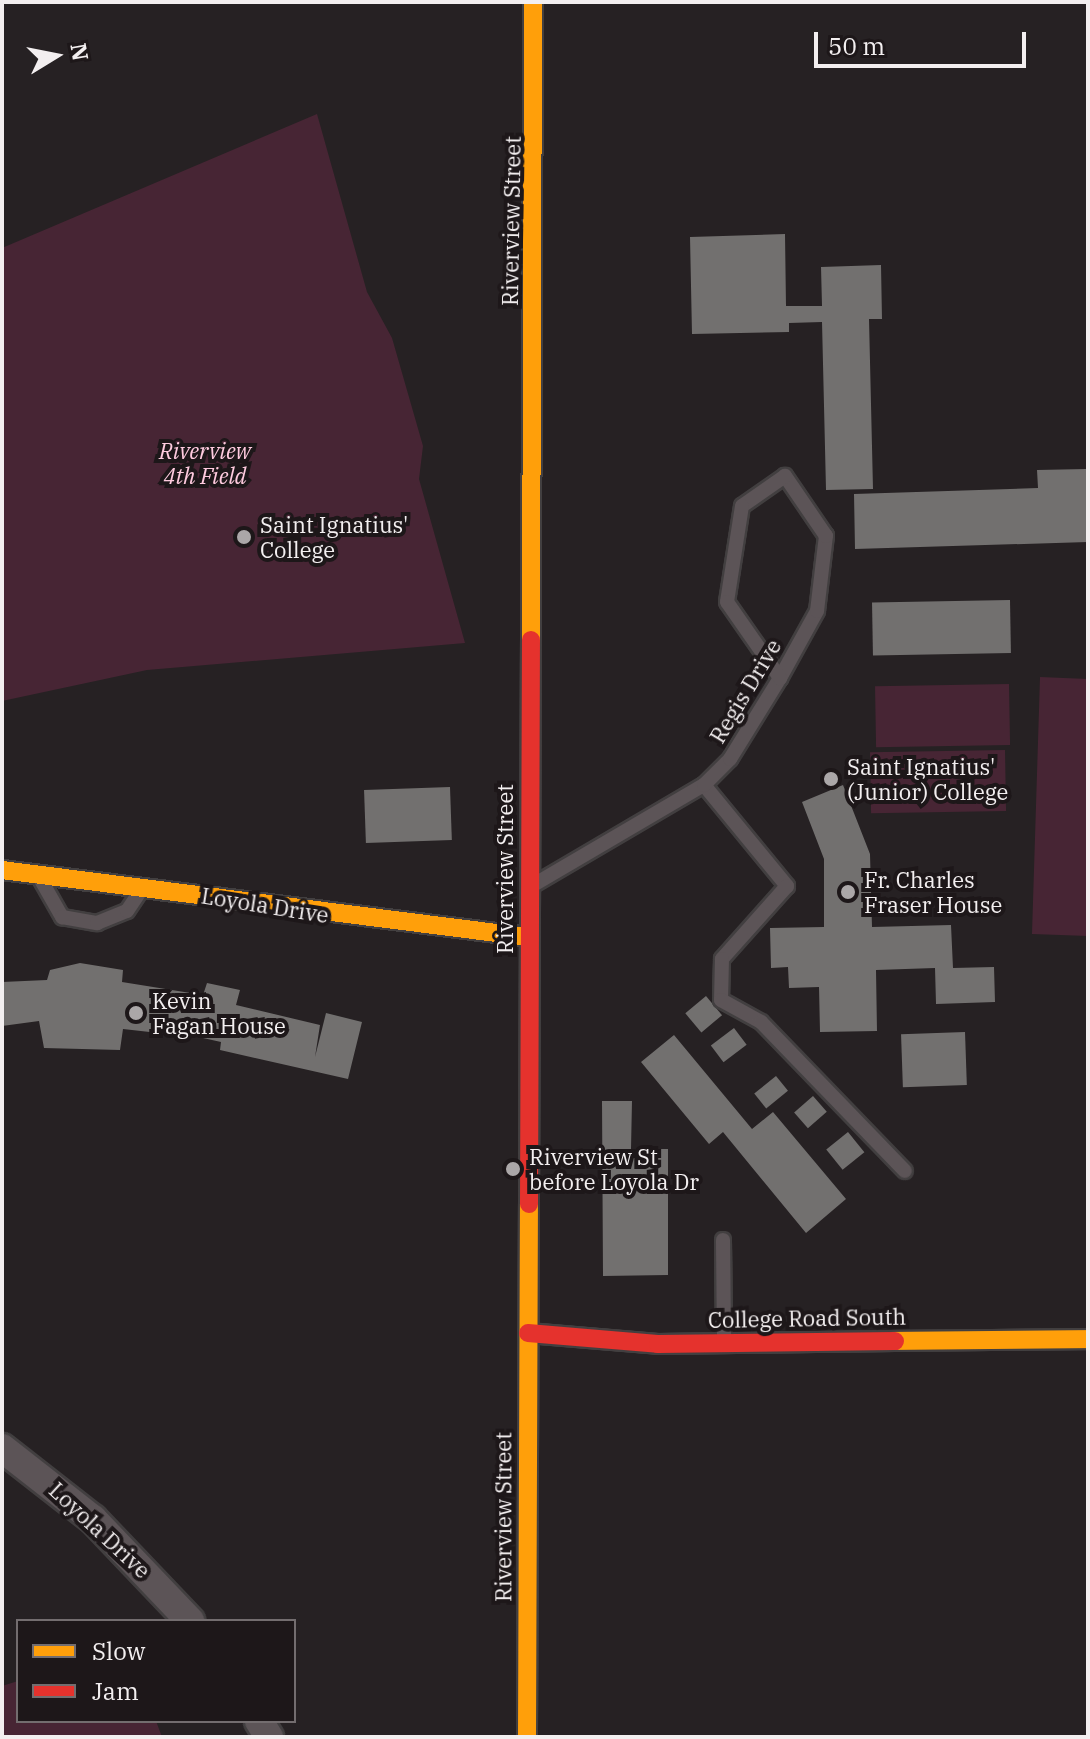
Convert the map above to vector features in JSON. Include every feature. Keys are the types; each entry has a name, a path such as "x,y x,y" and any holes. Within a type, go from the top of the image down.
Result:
{"street":[{"name":"Riverview Street","path":"527,1737 533,2"},
{"name":"Loyola Drive","path":"2,870 39,870 145,885 389,925 528,937"},
{"name":"College Road South","path":"528,1333 724,1344 1088,1339"},
{"name":"Loyola Drive","path":"2,1448 93,1519 188,1619"}],"lane":[{"name":"Regis Drive","path":"529,888 704,785 730,759 780,678 817,611 826,536 785,476 742,506 727,602 780,678"},
{"path":"704,785 787,886 722,959 721,1000 761,1022 905,1171"},
{"path":"39,870 62,917 97,923 127,911 145,885"},
{"path":"723,1240 724,1344"}],"green space":[{"name":"Riverview 4th Field","path":"317,114 367,292 392,338 423,446 419,479 465,643 147,670 2,701 2,248"},
{"path":"1040,677 1088,679 1088,936 1032,934"},
{"path":"1009,684 1010,745 876,747 875,686"},
{"path":"1005,750 1006,811 871,813 870,752"},
{"path":"16,1682 16,1723 157,1723 162,1737 2,1737 2,1686"}],"building":[{"path":"785,234 786,306 822,306 821,267 881,265 882,319 869,319 873,489 826,490 822,322 789,323 789,332 692,334 690,237"},
{"path":"1086,469 1088,542 855,549 854,494 1038,488 1037,470"},
{"path":"1010,600 1011,653 873,655 872,602"},
{"name":"Fr. Charles Fraser House","path":"843,785 870,854 872,927 951,925 953,968 994,967 995,1002 936,1004 935,968 876,970 877,1031 820,1032 819,987 789,988 788,967 771,968 770,928 824,927 824,859 802,802"},
{"path":"450,787 452,840 366,843 364,790"},
{"name":"Kevin Fagan House","path":"80,963 123,970 122,982 203,995 207,983 240,990 236,1005 320,1025 315,1057 326,1013 362,1022 348,1079 220,1050 221,1042 203,1038 123,1029 120,1050 44,1048 39,1021 2,1026 2,982 47,980 50,970"},
{"path":"706,996 722,1015 701,1033 685,1013"},
{"path":"734,1028 747,1045 723,1062 711,1045"},
{"path":"965,1032 967,1085 903,1087 901,1034"},
{"path":"674,1035 752,1129 773,1112 846,1199 806,1233 723,1132 709,1144 641,1062"},
{"path":"776,1076 788,1091 766,1108 754,1094"},
{"path":"813,1096 827,1112 808,1128 794,1112"},
{"path":"602,1101 632,1101 631,1149 668,1149 668,1275 603,1276"},
{"path":"848,1132 864,1152 843,1170 826,1150"}],"traffic: slow":[{"path":"531,640 533,2"},
{"path":"2,870 528,937"},
{"path":"527,1737 529,1204"},
{"path":"895,1341 1088,1339"}],"traffic: jam":[{"path":"529,1204 531,640"},
{"path":"528,1333 658,1344 895,1341"}],"place":[{"name":"Saint Ignatius' College","path":"244,537"},
{"name":"Saint Ignatius' (Junior) College","path":"831,779"},
{"name":"Fr. Charles Fraser House","path":"848,892"},
{"name":"Kevin Fagan House","path":"136,1013"},
{"name":"Riverview St before Loyola Dr","path":"513,1169"}]}
